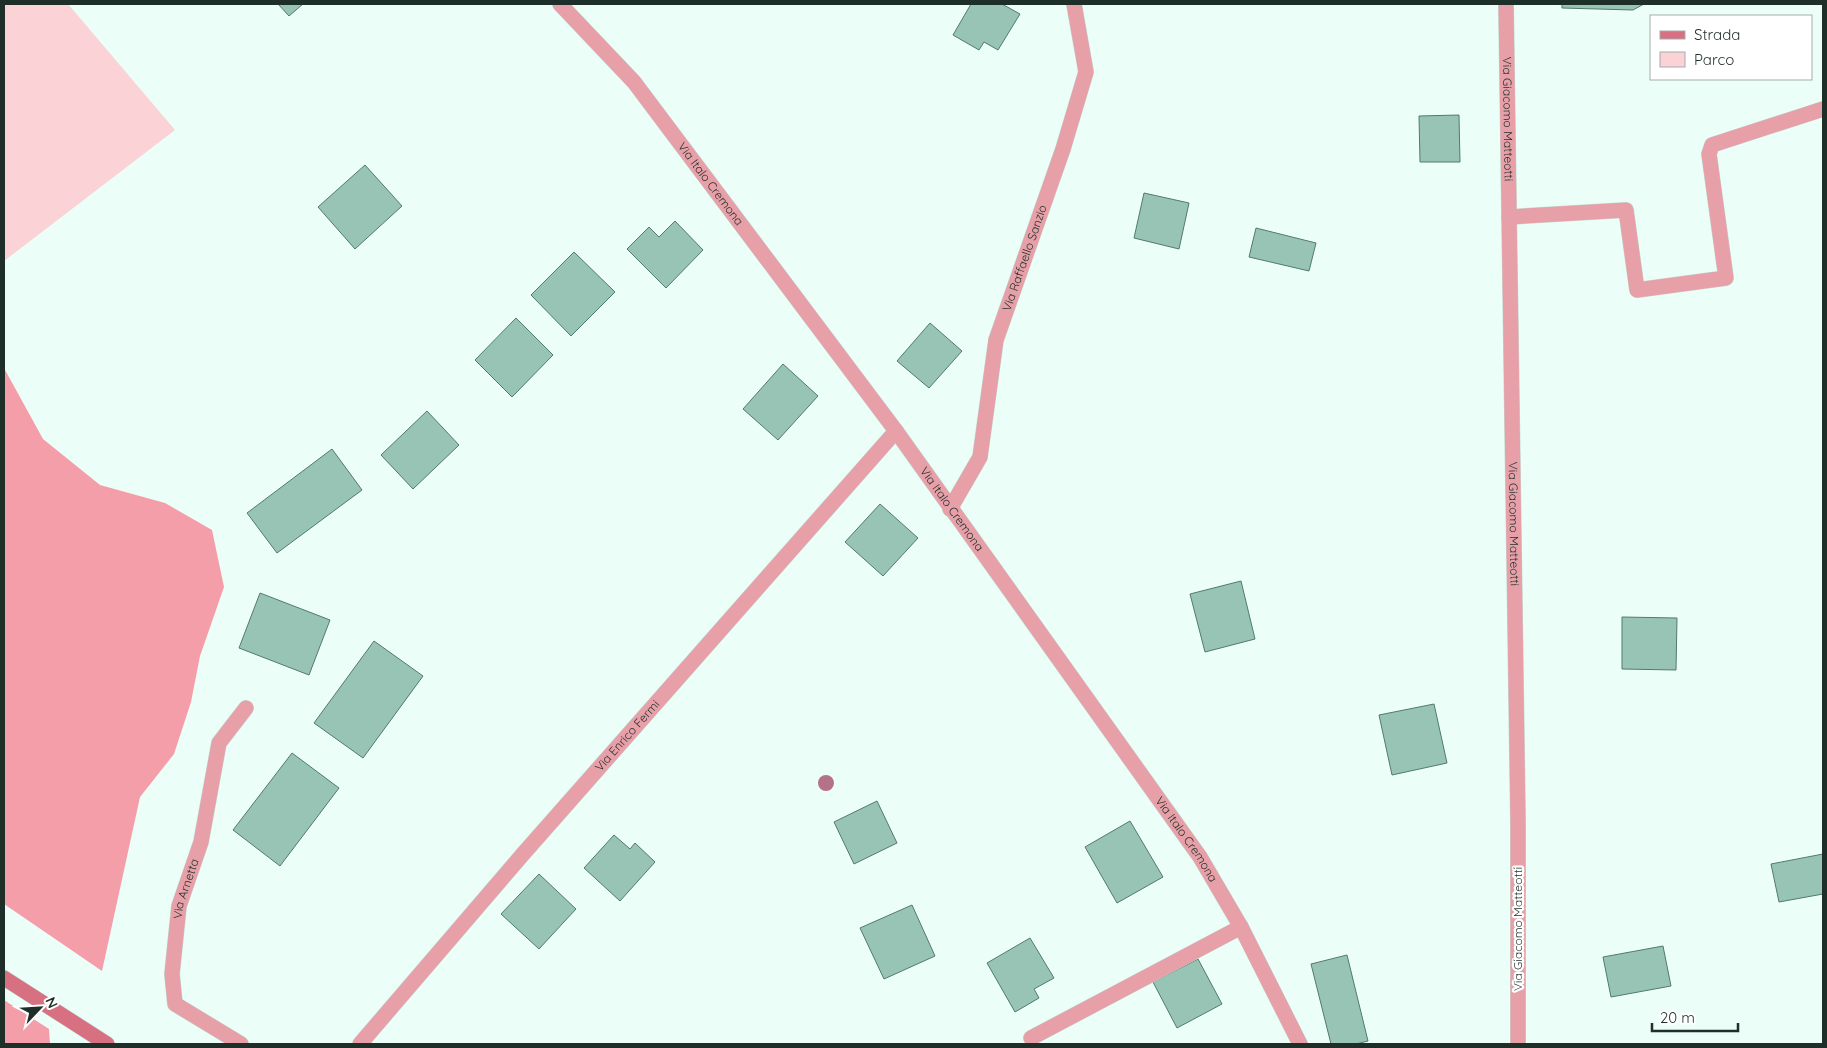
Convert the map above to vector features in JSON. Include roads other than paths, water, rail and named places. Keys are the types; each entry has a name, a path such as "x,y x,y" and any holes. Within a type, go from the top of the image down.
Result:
{"main road":[{"path":"4,978 107,1044"}],"street":[{"name":"Via Italo Cremona","path":"560,4 634,82 896,431 1200,856 1241,927 1300,1044"},
{"name":"Via Raffaello Sanzio","path":"950,509 980,457 996,340 1062,149 1086,72 1074,4"},
{"name":"Via Giacomo Matteotti","path":"1506,4 1518,822 1518,1044"},
{"path":"1509,217 1626,210 1637,290 1726,278 1709,154 1712,145 1823,109"},
{"name":"Via Enrico Fermi","path":"360,1044 523,854 896,431"},
{"name":"Via Arnetta","path":"241,1044 175,1004 172,974 179,906 201,842 219,743 246,708"},
{"path":"1031,1038 1241,927"}]}
